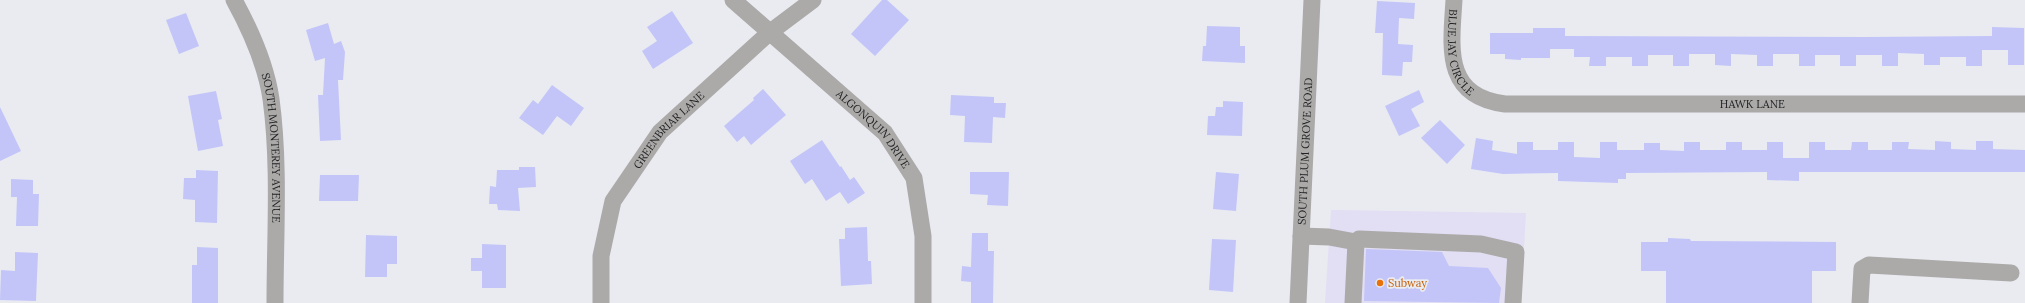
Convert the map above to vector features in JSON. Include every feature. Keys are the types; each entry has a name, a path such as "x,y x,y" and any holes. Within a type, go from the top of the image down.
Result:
{"street":[{"name":"SOUTH MONTEREY AVENUE","path":"234,0 246,23 262,61 271,99 275,154 275,303"},
{"name":"ALGONQUIN DRIVE","path":"733,0 885,133 914,178 924,236 923,303"},
{"name":"GREENBRIAR LANE","path":"601,303 601,256 613,201 660,132 769,33 813,0"},
{"name":"SOUTH PLUM GROVE ROAD","path":"1298,303 1312,0"},
{"name":"BLUE JAY CIRCLE","path":"1454,0 1452,56 1455,70 1464,84 1480,99"},
{"name":"HAWK LANE","path":"1480,99 1505,104 2025,104"},
{"path":"1301,236 1329,237 1356,242 1359,239 1482,244 1516,252 1513,303"},
{"path":"1353,303 1356,242"},
{"path":"1860,303 1862,269 1869,265 2011,273"}],"shaded area":[{"path":"1331,210 1526,213 1521,303 1325,303"}],"building":[{"path":"882,0 887,0 909,20 875,56 851,34"},
{"path":"1377,1 1415,3 1414,19 1399,18 1398,44 1413,45 1412,62 1403,62 1402,76 1382,75 1383,33 1375,33"},
{"path":"672,11 693,43 653,69 642,51 657,41 647,27"},
{"path":"186,13 199,46 179,54 166,20"},
{"path":"328,23 334,44 341,41 345,52 343,80 338,80 341,140 320,141 318,95 323,95 325,58 315,61 306,30"},
{"path":"1207,26 1240,27 1240,46 1245,46 1245,63 1202,61 1203,46 1206,46"},
{"path":"1992,27 2024,28 2024,65 2008,65 2008,50 1982,50 1982,66 1966,66 1966,57 1940,57 1940,65 1924,65 1924,54 1898,53 1898,66 1882,66 1882,55 1856,55 1856,66 1840,66 1840,55 1815,55 1815,66 1799,66 1799,54 1773,54 1773,66 1757,66 1757,55 1731,54 1731,66 1715,65 1715,54 1689,54 1689,66 1673,66 1673,55 1648,55 1648,66 1632,66 1632,57 1606,57 1606,66 1589,66 1590,57 1574,57 1574,49 1550,49 1550,58 1521,58 1521,60 1505,59 1505,54 1490,54 1490,33 1533,33 1533,28 1565,28 1565,36 1866,37 1992,36"},
{"path":"552,85 584,108 571,126 557,116 543,135 519,118 533,100 538,104"},
{"path":"763,89 786,115 751,145 744,136 737,142 724,126 754,100 753,98"},
{"path":"1419,90 1424,102 1411,109 1420,126 1399,136 1385,106"},
{"path":"216,91 222,119 218,120 223,146 198,151 188,96"},
{"path":"951,95 994,97 994,103 1006,103 1005,118 993,117 992,143 964,142 965,116 950,115"},
{"path":"1223,101 1243,102 1242,136 1207,135 1208,116 1215,116 1216,107 1223,107"},
{"path":"0,107 21,151 0,161"},
{"path":"1440,120 1465,145 1447,164 1421,138"},
{"path":"1476,138 1493,141 1492,150 1517,154 1517,142 1533,142 1533,150 1558,150 1558,142 1574,142 1574,157 1600,158 1600,142 1617,142 1617,150 1644,150 1644,143 1660,143 1660,150 1684,151 1684,142 1700,142 1700,150 1726,150 1726,142 1742,142 1742,150 1767,150 1767,142 1783,142 1783,158 1809,158 1809,142 1825,142 1825,150 1851,150 1852,142 1868,142 1868,150 1892,150 1892,142 1909,142 1908,149 1935,150 1935,141 1951,142 1951,149 1976,150 1976,141 1993,141 1993,149 2025,150 2025,172 1799,172 1799,181 1767,180 1767,172 1626,173 1626,179 1618,179 1618,183 1558,181 1558,173 1503,174 1471,169"},
{"path":"822,140 850,180 854,177 865,193 848,204 840,192 826,201 812,179 805,184 790,161"},
{"path":"519,167 535,167 536,187 518,188 520,211 498,210 497,204 489,204 490,186 496,187 497,170 519,170"},
{"path":"196,170 218,171 217,223 195,222 195,200 183,199 184,178 196,178"},
{"path":"970,172 1009,172 1008,206 987,205 988,195 970,194"},
{"path":"1216,172 1239,174 1236,211 1213,209"},
{"path":"320,175 359,175 358,201 319,201"},
{"path":"11,179 33,180 33,194 39,194 38,226 16,226 17,197 11,197"},
{"path":"867,227 868,261 871,261 872,284 841,286 839,239 845,239 845,228"},
{"path":"972,233 988,233 988,251 994,251 993,303 971,303 971,282 961,281 962,266 971,267"},
{"path":"366,235 397,236 397,264 387,264 387,277 365,277"},
{"path":"1668,238 1690,239 1691,241 1836,242 1836,271 1812,271 1812,303 1666,303 1666,271 1641,271 1641,242 1668,242"},
{"path":"1212,239 1236,240 1233,292 1209,290"},
{"path":"482,244 506,245 506,288 482,288 482,271 471,271 471,258 482,258"},
{"path":"197,247 218,248 218,303 192,303 192,265 197,265"},
{"path":"1366,249 1442,252 1449,266 1488,268 1501,288 1499,303 1364,301"},
{"path":"15,252 38,253 36,301 0,300 1,270 15,271"}],"place":[{"name":"Subway","path":"1380,283"}]}
